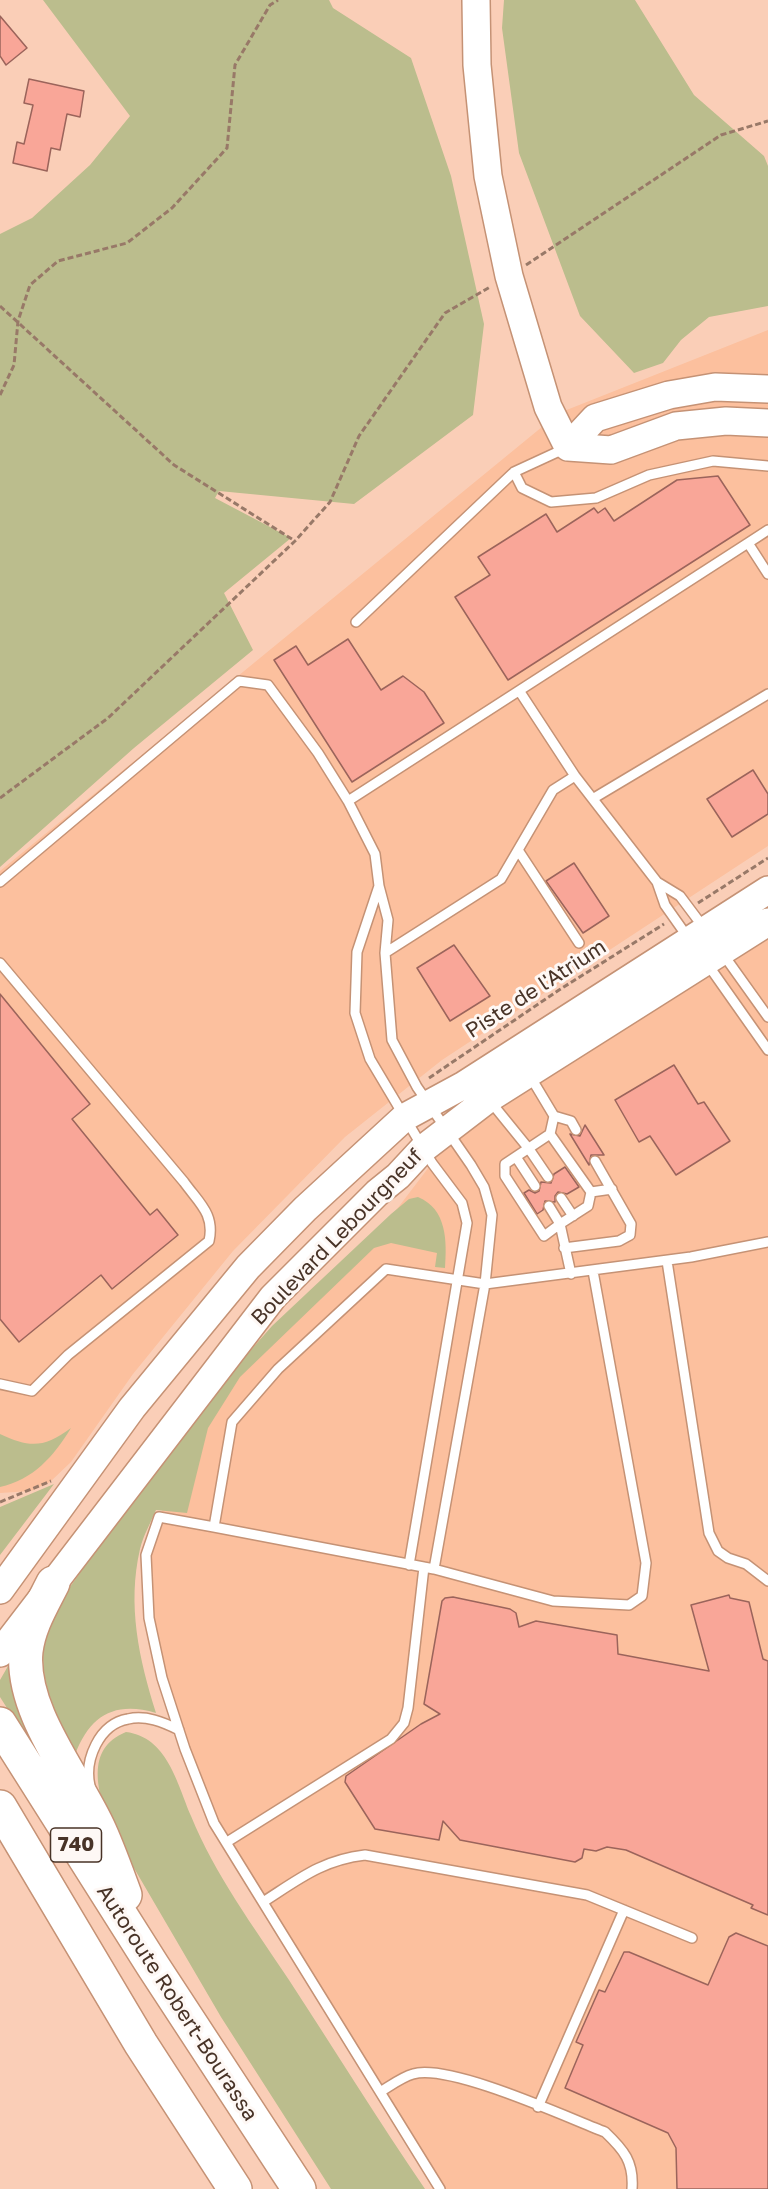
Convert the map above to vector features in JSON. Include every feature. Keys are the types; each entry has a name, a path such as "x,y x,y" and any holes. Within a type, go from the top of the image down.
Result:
{"highway":[{"path":"53,1583 30,1630 26,1653 27,1678 39,1717 100,1830 153,1966"},
{"name":"Autoroute Robert-Bourassa","path":"0,1724 153,1966 299,2189"},
{"name":"740","path":"0,1807 65,1918 235,2189"},
{"path":"0,1850 65,1918"}],"main road":[{"path":"476,0 477,64 488,176 509,276 548,407 568,447"},
{"path":"568,447 595,418 669,395 715,387 768,389"},
{"path":"568,447 611,450 676,426 726,421 768,423"},
{"name":"Boulevard Lebourgneuf","path":"0,1653 273,1297 424,1148 488,1099 528,1074 706,946 768,890"},
{"name":"Boulevard Lebourgneuf","path":"0,1590 132,1408 248,1267 305,1209 405,1117 429,1106 706,946 768,922"}],"lane":[{"path":"356,622 514,472 568,447"},
{"path":"514,472 522,488 551,502 596,498 649,475 713,461 768,466"},
{"path":"348,801 768,530"},
{"path":"748,543 768,574"},
{"path":"0,882 238,681 268,685 318,753 348,801 375,854 379,886 388,920 385,953 392,1040 429,1106 484,1187 492,1215 485,1284 434,1569"},
{"path":"520,692 575,776 657,882 665,905 706,946 768,1017"},
{"path":"594,798 768,694"},
{"path":"385,953 501,879 553,790 575,776"},
{"path":"518,850 579,943"},
{"path":"657,882 680,896 706,946 768,1050"},
{"path":"379,886 357,952 355,1014 370,1059 424,1148 462,1203 467,1223 409,1565"},
{"path":"0,963 184,1182 211,1218 211,1230 209,1241 68,1355 32,1391 0,1384"},
{"path":"528,1074 554,1116 571,1121 576,1130"},
{"path":"488,1099 529,1149 548,1177"},
{"path":"550,1134 591,1192 588,1206 544,1236 504,1176 506,1164 550,1134 554,1116"},
{"path":"516,1157 535,1186"},
{"path":"564,1248 619,1241 630,1235 631,1224 595,1161"},
{"path":"591,1192 612,1189"},
{"path":"561,1198 573,1216"},
{"path":"549,1206 560,1224 571,1274"},
{"path":"214,1527 232,1422 278,1369 386,1269 485,1284 667,1261 768,1242"},
{"path":"667,1261 709,1533 718,1551 728,1558 746,1564 768,1581"},
{"path":"440,2189 214,1823 162,1678 148,1618 146,1555 159,1517 434,1569 554,1600 629,1605 642,1596 646,1563 593,1271"},
{"path":"227,1842 391,1739 404,1723 408,1708 424,1567"},
{"path":"100,1830 88,1777 93,1748 100,1737 127,1719 161,1721 179,1730"},
{"path":"263,1902 316,1867 339,1858 365,1855 587,1894 692,1938"},
{"path":"538,2107 624,1910"},
{"path":"380,2092 413,2074 430,2073 468,2080 605,2132 619,2145 633,2170 632,2189"}],"path":[{"path":"0,395 14,365 18,321 30,285 58,261 127,243 172,208 227,148 235,65 270,5 278,0"},
{"path":"0,306 174,465 295,541 108,718 0,798"},
{"path":"706,898 768,858"},
{"name":"Piste de l'Atrium","path":"427,1080 559,990 663,925"}],"shaded area":[{"path":"768,330 768,846 442,1060 345,1137 233,1251 133,1374 71,1462 50,1482 31,1491 0,1493 0,871 559,413"},
{"path":"768,922 768,2189 440,2189 214,1823 185,1749 149,1618 146,1555 159,1517 209,1402 248,1350 378,1234 432,1163 424,1148"}],"green space":[{"path":"43,0 329,0 333,8 411,58 451,176 484,324 473,415 354,504 219,491 215,498 291,538 224,593 253,650 134,748 0,867 0,234 32,218 90,165 130,116"},
{"path":"504,0 635,0 694,95 764,156 768,166 768,306 709,317 681,340 663,363 634,373 580,316 519,153 502,28"},
{"path":"418,1197 428,1202 440,1218 446,1247 445,1268 435,1267 437,1253 391,1243 374,1248 240,1377 208,1428 187,1513 156,1510 140,1549 135,1591 137,1632 144,1672 156,1713 128,1709 106,1714 88,1730 75,1755 52,1702 44,1668 46,1631 53,1611 183,1427 272,1326 391,1214 409,1199"},
{"path":"71,1428 42,1465 23,1479 0,1487 0,1434 20,1442 37,1444 53,1439"},
{"path":"54,1484 0,1555 0,1507"},
{"path":"19,1647 95,1847 0,1697 0,1680"},
{"path":"126,1732 140,1736 151,1743 169,1764 201,1838 223,1880 425,2189 331,2189 221,2017 110,1827 99,1786 99,1760 104,1749"}],"building":[{"path":"0,16 27,48 6,65 0,56"},
{"path":"29,79 84,91 80,117 67,114 60,150 51,148 47,171 13,163 17,142 24,144 33,105 24,103"},
{"path":"718,476 750,525 508,680 455,597 490,575 478,557 546,514 557,532 594,508 598,513 605,508 614,521 677,480"},
{"path":"348,639 381,690 403,676 424,692 444,723 352,782 274,660 296,646 308,665"},
{"path":"753,770 768,794 768,814 732,837 707,799"},
{"path":"574,863 609,916 583,933 546,881"},
{"path":"454,945 490,996 450,1021 417,968"},
{"path":"0,994 90,1104 72,1119 150,1215 157,1209 178,1235 112,1289 101,1275 19,1342 0,1319"},
{"path":"674,1065 698,1104 704,1102 730,1141 676,1175 650,1136 639,1142 615,1100"},
{"path":"585,1125 604,1155 591,1155 589,1165 570,1134 580,1136"},
{"path":"565,1167 579,1187 567,1194 558,1192 555,1202 545,1201 543,1210 537,1214 524,1193 529,1190 535,1193 539,1191 541,1182 551,1183 554,1174"},
{"path":"729,1595 730,1598 749,1602 763,1659 768,1661 768,1915 751,1908 753,1905 626,1850 607,1847 596,1851 584,1849 582,1858 575,1862 460,1840 443,1821 439,1840 375,1829 345,1782 346,1776 421,1724 440,1714 424,1704 442,1601 445,1598 453,1597 510,1609 516,1613 519,1627 536,1621 617,1635 618,1654 709,1671 691,1605"},
{"path":"736,1933 768,1946 768,2189 677,2189 676,2148 668,2133 565,2088 583,2045 576,2042 599,1990 605,1992 624,1952 629,1952 708,1985 729,1937"}]}
